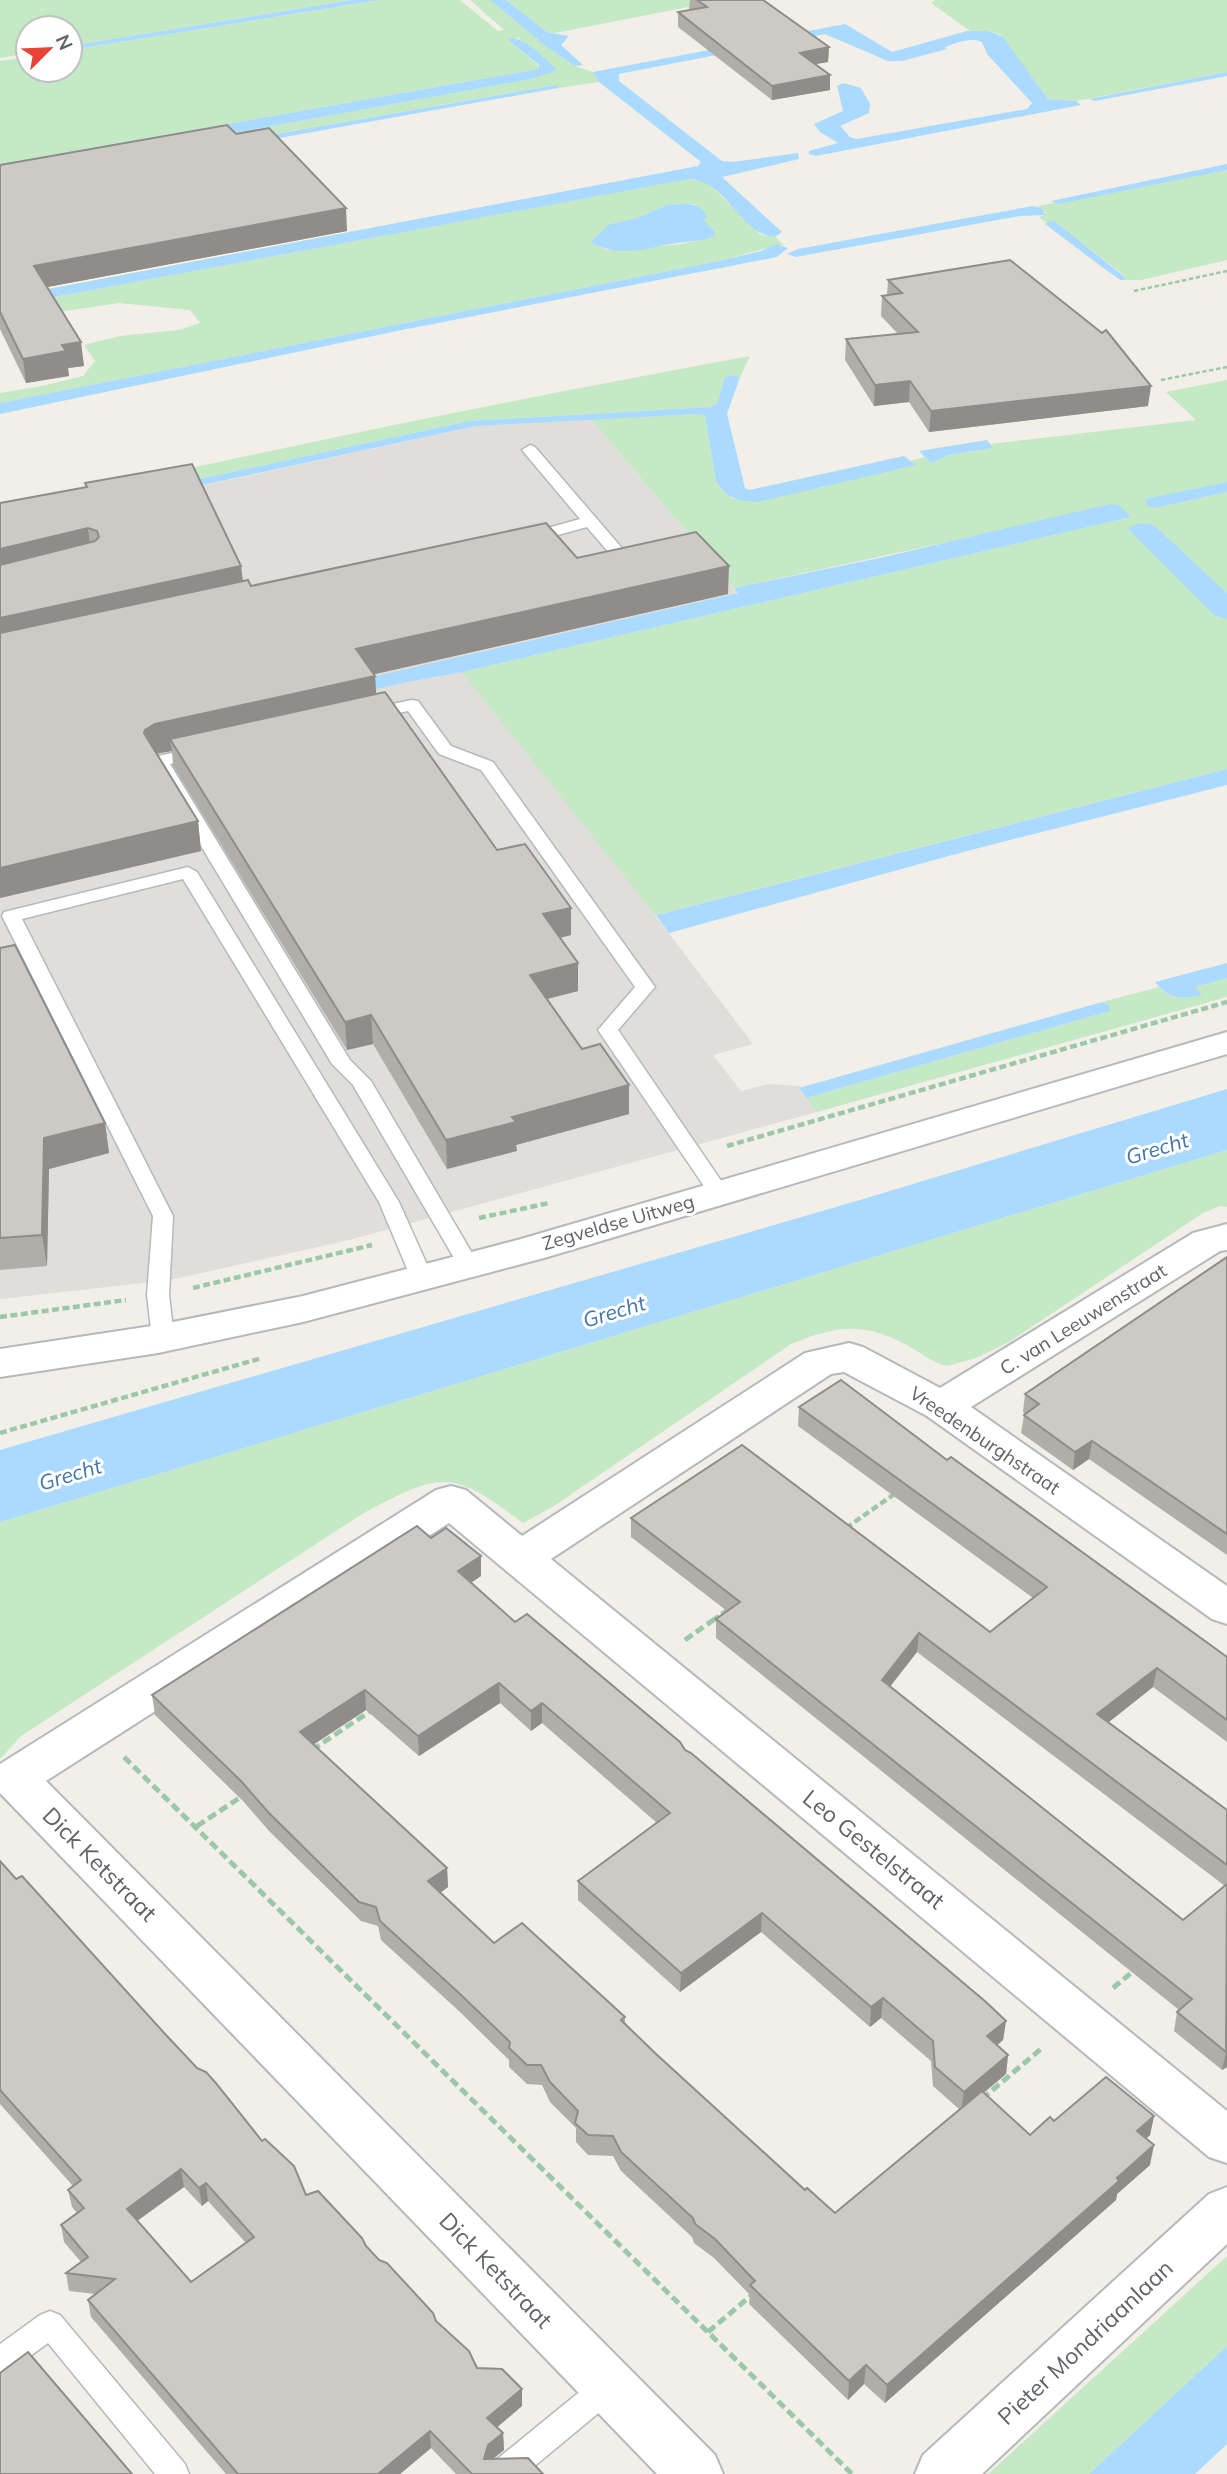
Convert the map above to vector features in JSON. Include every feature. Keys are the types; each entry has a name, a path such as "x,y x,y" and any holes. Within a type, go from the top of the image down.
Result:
{"street":[{"name":"Zegveldse Uitweg","path":"0,1363 163,1338 303,1309 422,1278 1227,1043"},
{"name":"C. van Leeuwenstraat","path":"942,1406 1207,1242 1227,1237"},
{"name":"Vreedenburghstraat","path":"521,1558 819,1363 849,1357 942,1406 1227,1608"},
{"name":"Dick Ketstraat","path":"521,1558 451,1501 14,1778 695,2474"},
{"name":"Leo Gestelstraat","path":"521,1558 1227,2141"},
{"name":"Pieter Mondriaanlaan","path":"943,2474 1227,2210"}],"lane":[{"path":"530,450 627,564"},
{"path":"509,544 532,535 590,521"},
{"path":"345,720 412,705 445,750 487,766 645,987 608,1030 719,1192"},
{"path":"225,746 159,761 342,1064 362,1081 468,1265"},
{"path":"163,1338 158,1295 163,1216 10,916 188,872 389,1202 422,1278"},
{"path":"0,2361 50,2324 174,2474"},
{"path":"502,2474 609,2386"}],"path":[{"path":"1134,291 1227,271"},
{"path":"1161,380 1227,367"},
{"path":"698,1160 728,1146 771,1132 1227,1002"},
{"name":"Zegveldse Uitweg","path":"446,1226 558,1201"},
{"path":"0,1317 158,1295 404,1237"},
{"path":"839,1532 905,1487"},
{"path":"650,1665 739,1602"},
{"path":"301,1757 383,1703"},
{"path":"93,1728 197,1826 852,2474"},
{"path":"197,1826 255,1787"},
{"path":"973,2107 1142,1963"},
{"path":"708,2332 761,2287"}],"shaded area":[{"path":"349,232 0,298 13,294"},
{"path":"591,419 738,593 454,659 753,1044 713,1055 741,1091 768,1084 801,1086 801,1092 817,1112 349,1240 170,1280 0,1299 0,530 476,426"}],"green space":[{"path":"0,0 352,0 84,44 84,14 14,14 14,56 0,58"},
{"path":"379,0 460,0 498,31 504,30 470,0 490,0 548,48 575,66 593,72 599,82 558,88 555,85 0,182 216,134 531,79 556,69 518,38 508,40 539,66 539,69 0,164 0,61 14,59 14,84 84,84 84,48"},
{"path":"506,0 724,0 555,33 547,32"},
{"path":"935,0 1227,0 1227,72 1076,101 1048,99 1001,35 989,31 970,31 931,3"},
{"path":"1227,170 1227,260 1141,280 1121,280 1126,277 1056,222 1045,222 1039,217 1047,214 1038,206"},
{"path":"688,179 706,181 761,235 775,237 784,245 724,260 0,403 0,393 83,376 95,361 84,345 120,336 179,330 200,323 190,310 119,303 45,314 0,307","holes":["695,204 713,237 681,244 607,250 590,242 610,224 637,218 667,205"]},
{"path":"750,356 740,377 725,377 717,404 709,407 469,421 0,522 0,510 93,489 468,410"},
{"path":"1227,380 1227,482 1145,500 1156,508 1227,492 1227,593 1154,525 1215,616 1227,619 1227,769 655,915 462,672 1131,517 1119,505 734,588 591,419 698,414 705,416 716,481 721,490 733,499 915,464 910,461 925,457 931,463 949,455 993,448 990,444 1196,420 1166,392"},
{"path":"1227,978 1227,997 817,1112 806,1098 1110,1011 1110,1006 1102,1002 1159,987 1173,997 1201,995 1195,987"},
{"path":"1227,1150 1227,1207 1220,1206 1203,1213 1009,1342 976,1358 947,1366 873,1331 833,1330 806,1338 791,1344 554,1506 523,1523 478,1492 461,1485 445,1482 411,1490 362,1514 21,1736 0,1759 0,1522"},
{"path":"1227,2256 1227,2346 1089,2474 988,2474"}],"water":[{"path":"352,0 379,0 84,48 84,44"},
{"path":"490,0 506,0 547,32 569,36 561,45 583,65 575,66 548,48"},
{"path":"845,24 892,52 967,31 989,31 1003,37 1048,99 1076,101 1081,105 816,156 809,154 809,151 838,143 820,132 814,124 843,111 837,86 843,83 861,88 870,104 869,113 840,126 850,137 857,139 1027,109 1032,103 987,54 982,42 964,41 945,47 947,49 902,61 888,61 825,34 619,74 619,81 722,161 733,162 798,153 799,159 722,177 782,232 775,237 752,227 714,188 689,179 0,307 0,298 698,166 701,162 599,82 593,72"},
{"path":"510,38 535,49 555,71 531,79 239,132 0,171 0,164 539,69 539,65 508,40"},
{"path":"1227,72 1227,76 1095,101 1089,99"},
{"path":"556,85 558,88 229,147 0,182"},
{"path":"1227,164 1227,170 1058,204 1051,201"},
{"path":"667,205 695,205 705,213 707,216 704,221 715,232 713,237 627,251 608,249 590,242 610,224 637,218"},
{"path":"1033,206 1041,208 1046,215 1020,216 796,257 787,254 798,249"},
{"path":"1049,221 1056,222 1126,278 1121,280 1110,273 1045,224"},
{"path":"776,244 788,248 777,257 402,330 0,414 0,403 724,260 761,251"},
{"path":"725,377 740,377 727,414 745,488 749,490 904,456 916,465 751,502 728,495 716,481 705,416 698,414 476,426 0,529 0,522 469,421 709,407 717,404"},
{"path":"987,440 993,448 949,455 931,463 919,451"},
{"path":"1227,482 1227,492 1156,508 1148,506 1145,499"},
{"path":"1110,504 1119,505 1131,517 462,672 0,773 0,762 738,593 734,588 884,557"},
{"path":"1138,523 1154,525 1227,593 1227,619 1215,616 1128,529"},
{"path":"1227,769 1227,785 967,851 669,933 656,915"},
{"path":"1227,963 1227,978 1195,987 1202,995 1176,997 1165,992 1155,982"},
{"path":"1102,1002 1110,1006 1110,1011 806,1098 799,1088"},
{"name":"Grecht","path":"1227,1089 1227,1150 0,1522 0,1450 860,1200"},
{"path":"1227,2346 1227,2444 1195,2474 1089,2474"}],"building":[{"path":"697,0 763,0 829,47 800,53 830,75 772,86 678,12 707,7"},
{"path":"227,125 236,134 269,128 346,208 34,266 81,342 62,345 66,351 23,359 0,312 0,165"},
{"path":"1010,260 1102,333 1106,330 1151,386 931,411 910,381 875,385 846,339 918,332 882,296 902,293 888,280"},
{"path":"192,464 241,566 0,618 0,565 95,541 99,537 97,531 88,528 0,549 0,503 87,487 85,483"},
{"path":"546,523 577,558 696,532 729,566 356,649 375,676 155,724 144,733 198,821 0,868 0,633 248,580 251,586"},
{"path":"385,692 497,850 525,844 571,908 543,914 578,963 530,975 582,1049 600,1044 629,1085 512,1117 516,1122 446,1140 371,1015 345,1022 170,739"},
{"path":"15,945 105,1123 44,1138 42,1235 0,1238 0,948"},
{"path":"1227,1257 1227,1534 1092,1441 1075,1452 1024,1415 1039,1404 1025,1394"},
{"path":"841,1380 947,1460 951,1457 1227,1657 1227,1720 1157,1668 1097,1714 1227,1810 1227,1865 919,1633 882,1680 1183,1920 1227,1884 1226,2052 1177,2012 1192,1999 716,1619 740,1602 631,1518 742,1445 990,1632 1047,1587 799,1407"},
{"path":"417,1526 431,1538 446,1528 481,1556 458,1571 515,1622 527,1614 986,2002 1006,2021 987,2036 1008,2055 964,2092 935,2067 933,2041 883,1998 871,2007 762,1913 681,1973 578,1881 670,1813 542,1703 531,1711 499,1683 418,1736 365,1690 300,1732 447,1868 428,1881 494,1943 522,1923 625,2017 621,2020 655,2053 805,2190 807,2188 835,2213 982,2091 1030,2135 1050,2117 1054,2121 1106,2077 1154,2116 1137,2131 1154,2145 1117,2178 1119,2181 887,2385 866,2365 849,2381 750,2285 755,2281 715,2239 695,2224 693,2218 621,2152 613,2136 588,2135 575,2123 578,2111 550,2082 541,2065 527,2065 509,2048 510,2042 380,1921 376,1907 359,1902 268,1812 241,1781 152,1695"},
{"path":"0,1861 16,1879 22,1876 166,2035 197,2068 206,2072 262,2141 265,2139 294,2166 306,2195 318,2191 379,2260 387,2263 433,2313 436,2321 469,2351 477,2368 502,2369 522,2389 487,2418 503,2433 488,2445 484,2459 528,2458 543,2474 472,2474 430,2431 378,2474 238,2474 88,2300 115,2279 66,2273 88,2257 61,2225 84,2208 68,2190 81,2180 0,2090","holes":["181,2169 199,2188 206,2183 254,2237 191,2282 127,2209"]},
{"path":"28,2352 132,2474 0,2474 0,2373"}]}
